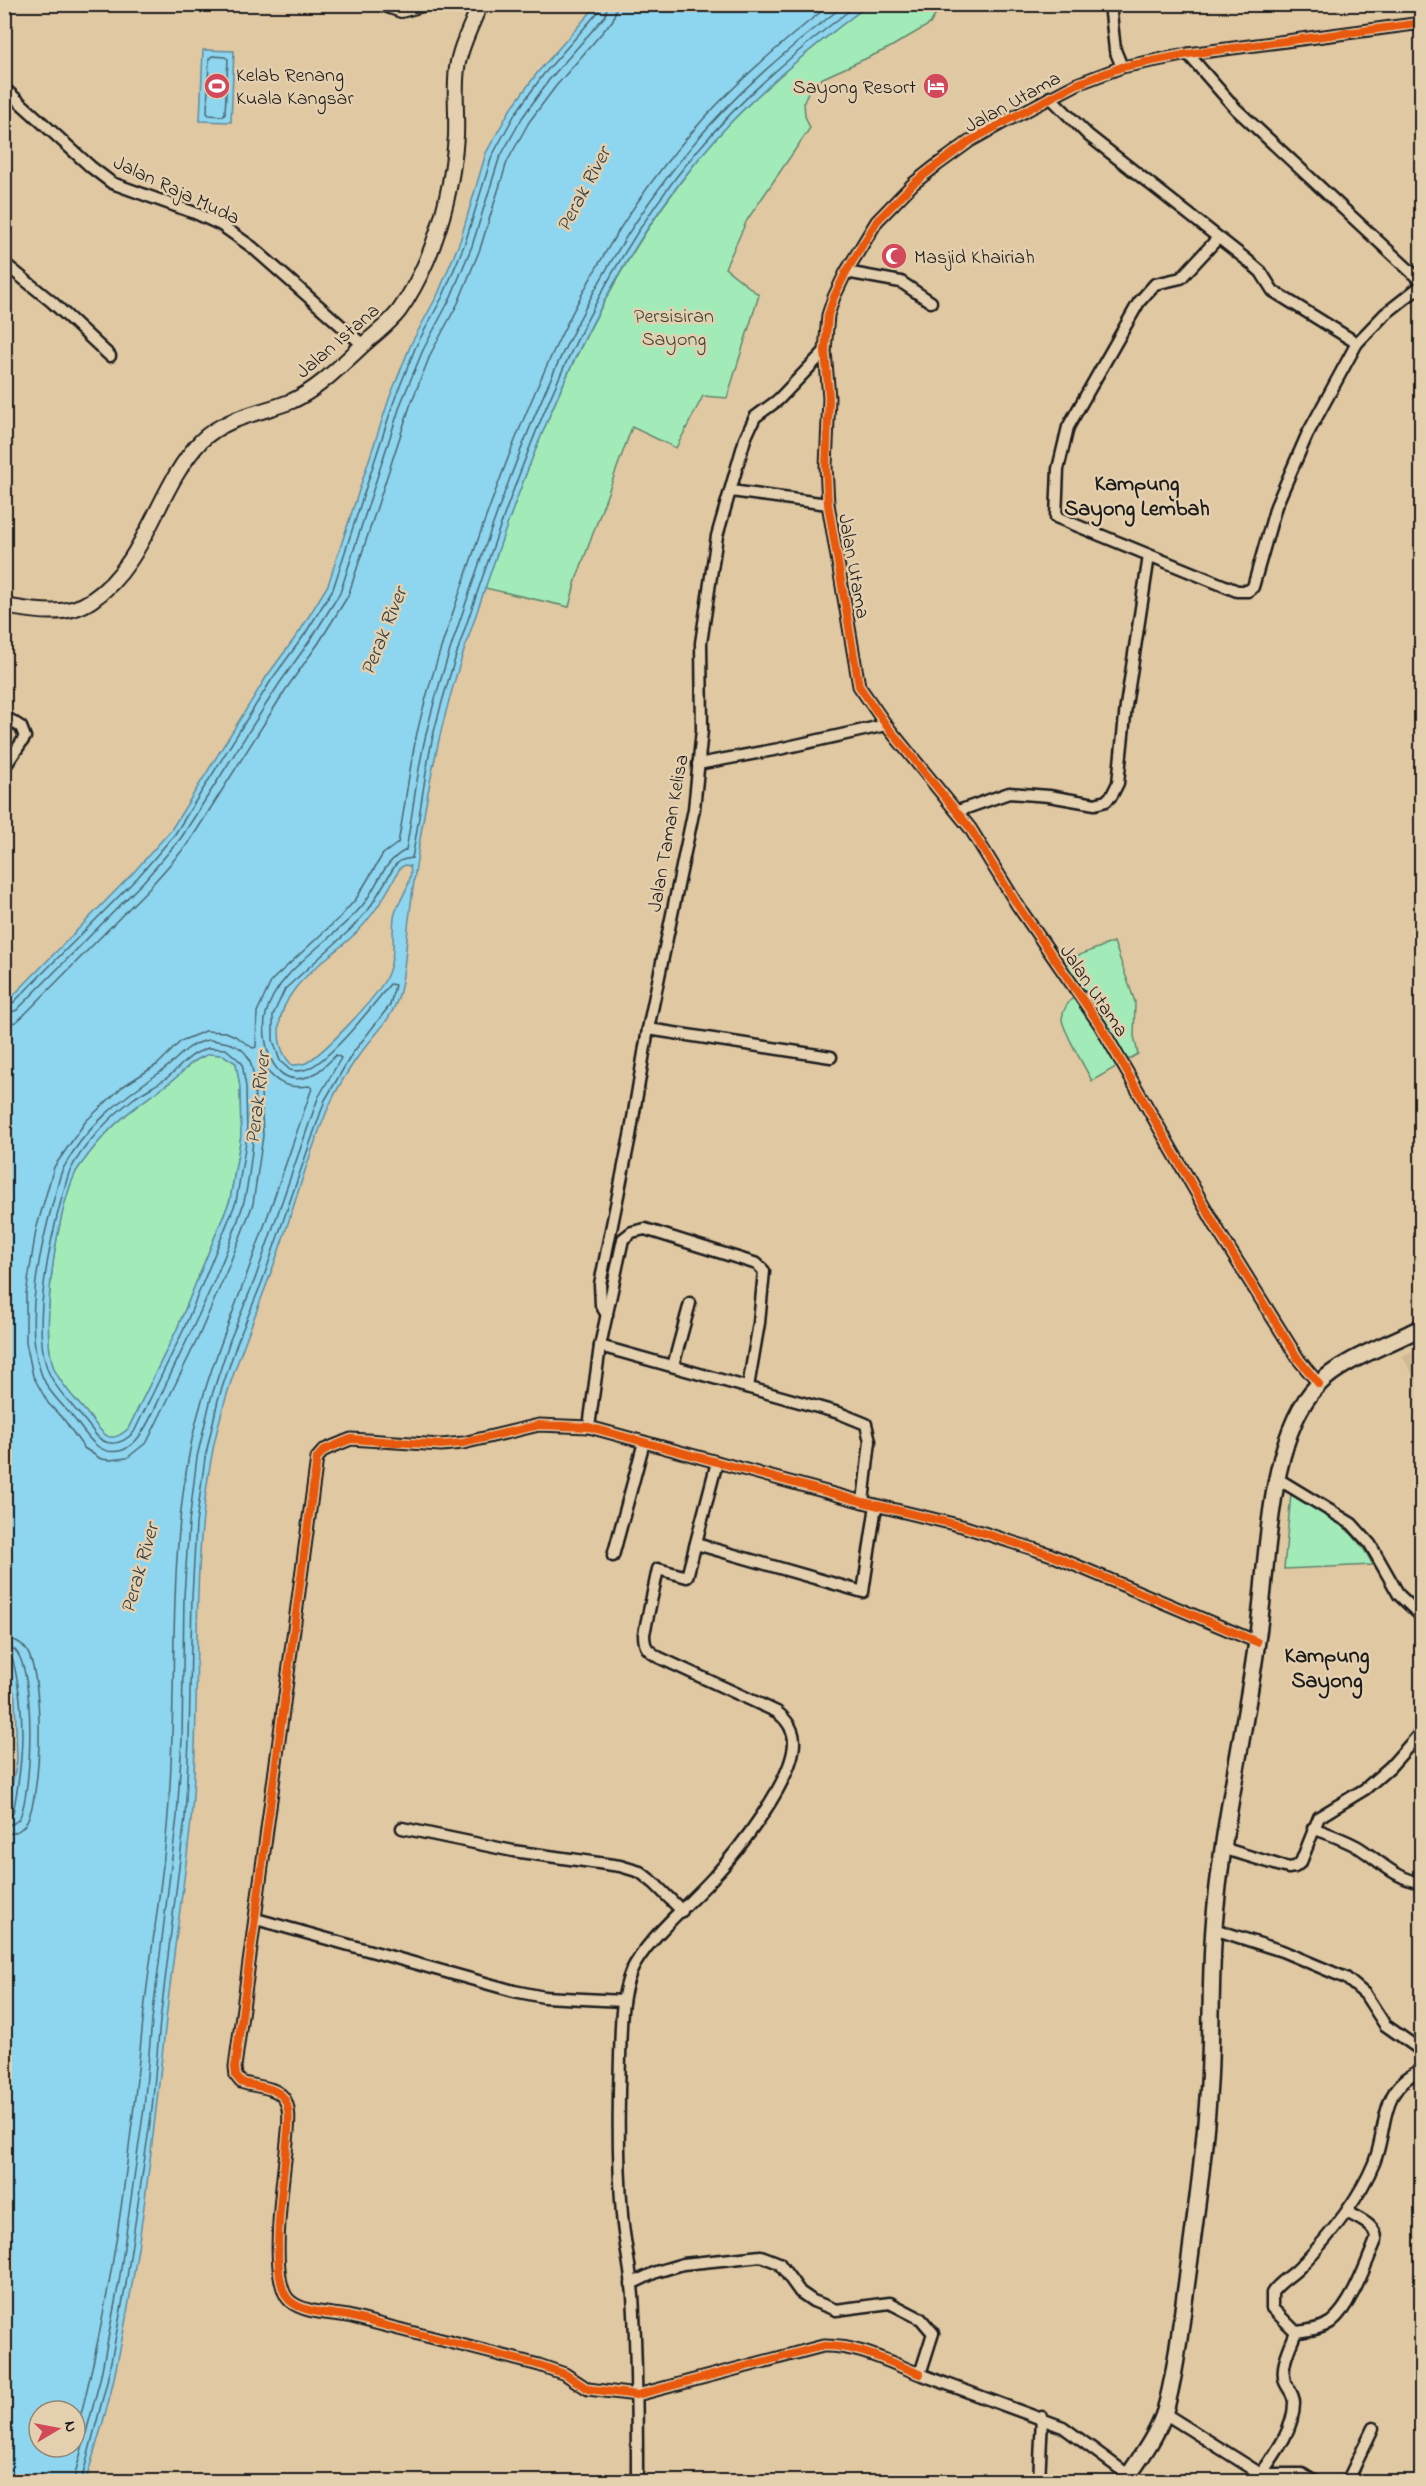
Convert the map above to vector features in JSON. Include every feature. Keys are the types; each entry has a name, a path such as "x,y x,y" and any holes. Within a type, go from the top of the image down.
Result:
{"main road":[{"path":"1131,2479 1164,2413 1178,2341 1197,2199 1209,2084 1214,1929 1222,1848 1251,1693 1283,1451 1294,1418 1319,1383 1352,1361 1422,1328"}],"street":[{"path":"384,4 401,10 423,4"},
{"name":"Jalan Istana","path":"4,606 48,613 63,612 97,597 119,576 132,557 189,455 203,439 216,428 291,401 312,390 332,375 399,311 427,261 442,219 456,136 457,69 462,49 480,4"},
{"path":"1110,4 1116,50 1122,67"},
{"name":"Jalan Utama","path":"1319,1383 1299,1360 1222,1237 1100,1025 1018,906 958,811 886,725 859,686 855,675 839,559 828,504 826,466 829,398 825,351 828,315 846,272 877,221 915,183 970,141 1050,97 1122,67 1188,54 1422,23"},
{"path":"1188,54 1236,109 1422,283 1385,314 1357,343 1307,435 1276,506 1251,589 1243,593 1056,517 1058,470 1068,427 1139,302 1155,284 1181,278 1218,238"},
{"name":"Jalan Raja Muda","path":"4,88 91,167 112,183 195,213 221,225 252,247 363,345"},
{"path":"1050,97 1088,135 1261,272 1272,291 1357,343"},
{"path":"4,263 52,302 110,356"},
{"path":"846,272 901,282 931,302"},
{"name":"Jalan Taman Kelisa","path":"607,1315 601,1305 600,1284 630,1136 648,1029 694,809 702,730 701,644 705,603 717,536 745,439 754,417 778,400 825,351"},
{"path":"731,491 828,504"},
{"path":"958,811 1009,793 1049,796 1095,804 1106,801 1112,795 1118,783 1126,706 1149,556"},
{"path":"4,716 21,727 25,737 4,768"},
{"path":"698,764 886,725"},
{"path":"648,1029 831,1057"},
{"path":"589,1427 600,1346 623,1239 632,1232 645,1229 757,1264 764,1271 765,1284 748,1387"},
{"path":"673,1366 690,1303"},
{"path":"600,1346 839,1413 866,1424 870,1441 863,1502"},
{"path":"1131,2479 1063,2427 1042,2417 958,2390 869,2353 842,2347 823,2346 637,2395 588,2389 565,2374 539,2365 348,2316 315,2311 289,2301 279,2280 277,2261 288,2127 287,2103 275,2090 241,2082 236,2076 235,2067 306,1524 317,1458 324,1450 351,1438 441,1444 463,1443 539,1425 589,1427 863,1502 962,1526 1049,1554 1257,1642"},
{"path":"613,1556 644,1442"},
{"path":"637,2481 637,2395 631,2284 622,2216 618,2108 623,2001 631,1972 639,1957 713,1878 747,1836 788,1769 794,1742 788,1722 777,1712 658,1657 648,1651 644,1645 644,1634 658,1569 687,1577 717,1462"},
{"path":"1278,1479 1352,1524 1370,1544 1399,1595 1422,1617"},
{"path":"696,1544 863,1592 876,1505"},
{"path":"1222,1848 1288,1868 1295,1867 1301,1862 1319,1817 1365,1789 1390,1767 1422,1731"},
{"path":"402,1828 513,1851 620,1866 640,1872 682,1911"},
{"path":"1313,1828 1360,1848 1406,1880 1422,1883"},
{"path":"256,1919 514,1991 544,1997 623,2001"},
{"path":"1214,1929 1282,1951 1346,1978 1365,1994 1385,2025 1422,2051"},
{"path":"1296,2332 1272,2308 1272,2293 1299,2268 1347,2212 1375,2162 1384,2118 1397,2086 1407,2076 1422,2069"},
{"path":"1296,2332 1321,2328 1339,2313 1356,2286 1376,2240 1377,2233 1373,2228 1347,2212"},
{"path":"631,2284 656,2272 684,2264 761,2256 774,2259 800,2292 813,2301 836,2310 890,2303 927,2324 933,2338 920,2374"},
{"path":"1261,2474 1280,2447 1292,2415 1293,2395 1285,2382 1284,2364 1296,2332"},
{"path":"1164,2413 1261,2474 1302,2474 1315,2481"},
{"path":"1039,2481 1042,2417"},
{"path":"1347,2481 1373,2428"}],"shaded area":[{"path":"1421,1347 1421,1389 1402,1356"}],"green space":[{"name":"Persisiran Sayong","path":"868,5 941,5 930,24 889,48 823,78 810,87 804,102 805,116 810,128 747,220 725,268 759,295 727,398 703,396 676,448 632,427 576,580 569,607 485,588 526,474 574,362 601,308 664,205 701,156 739,114 802,57"},
{"path":"1114,942 1135,1002 1134,1036 1138,1054 1092,1081 1063,1024 1065,1008 1077,995 1058,963"},
{"path":"209,1054 223,1055 236,1063 240,1087 241,1136 230,1200 177,1329 128,1429 112,1438 108,1437 101,1432 63,1384 55,1371 50,1353 48,1329 52,1272 68,1192 76,1171 106,1133 191,1064"},
{"path":"1291,1494 1348,1531 1357,1540 1373,1565 1284,1569"}],"water":[{"name":"Perak River","path":"597,5 868,5 801,57 758,95 700,157 664,204 603,303 576,356 552,409 509,519 456,677 434,761 419,847 404,972 397,1001 388,1019 346,1075 322,1123 231,1382 216,1434 204,1505 200,1550 196,1731 191,1821 145,2200 123,2334 108,2404 86,2481 5,2481 4,1827 17,1760 15,1698 4,1648 5,1004 133,873 171,830 267,676 300,631 328,585 389,399 411,344 438,294 460,241 486,153 510,110 538,72","holes":["405,865 410,866 410,878 395,913 393,953 385,980 360,1012 325,1048 306,1063 292,1065 284,1054 279,1037 281,1016 287,1001 306,976 363,926 381,902 400,868","209,1054 223,1055 236,1063 240,1087 241,1136 230,1200 177,1329 128,1429 122,1434 109,1437 101,1431 63,1384 55,1371 50,1353 48,1329 52,1272 68,1192 76,1171 107,1133 126,1115 175,1079 191,1064"]},
{"name":"Kelab Renang Kuala Kangsar","path":"203,50 234,51 231,122 200,121"}],"cycle path":[{"path":"1319,1384 1299,1360 1222,1237 1100,1025 1018,906 970,828 886,725 859,686 828,504 826,466 829,398 825,351 828,315 834,297 846,272 877,221 914,183 937,165 970,141 1006,121 1077,84 1122,67 1188,54 1422,23"},
{"path":"920,2374 860,2351 823,2346 637,2395 588,2389 565,2374 539,2365 348,2316 302,2308 290,2301 283,2290 278,2250 289,2125 288,2107 279,2093 241,2082 236,2076 235,2067 317,1458 324,1450 351,1439 441,1445 463,1443 539,1425 589,1427 863,1502 962,1526 1049,1554 1257,1642"}],"place":[{"name":"Kelab Renang Kuala Kangsar","path":"217,86"},
{"name":"Sayong Resort","path":"936,86"},
{"name":"Masjid Khairiah","path":"894,256"}],"district":[{"name":"Kampung Sayong Lembah","path":"1137,494"},
{"name":"Kampung Sayong","path":"1327,1667"}]}
